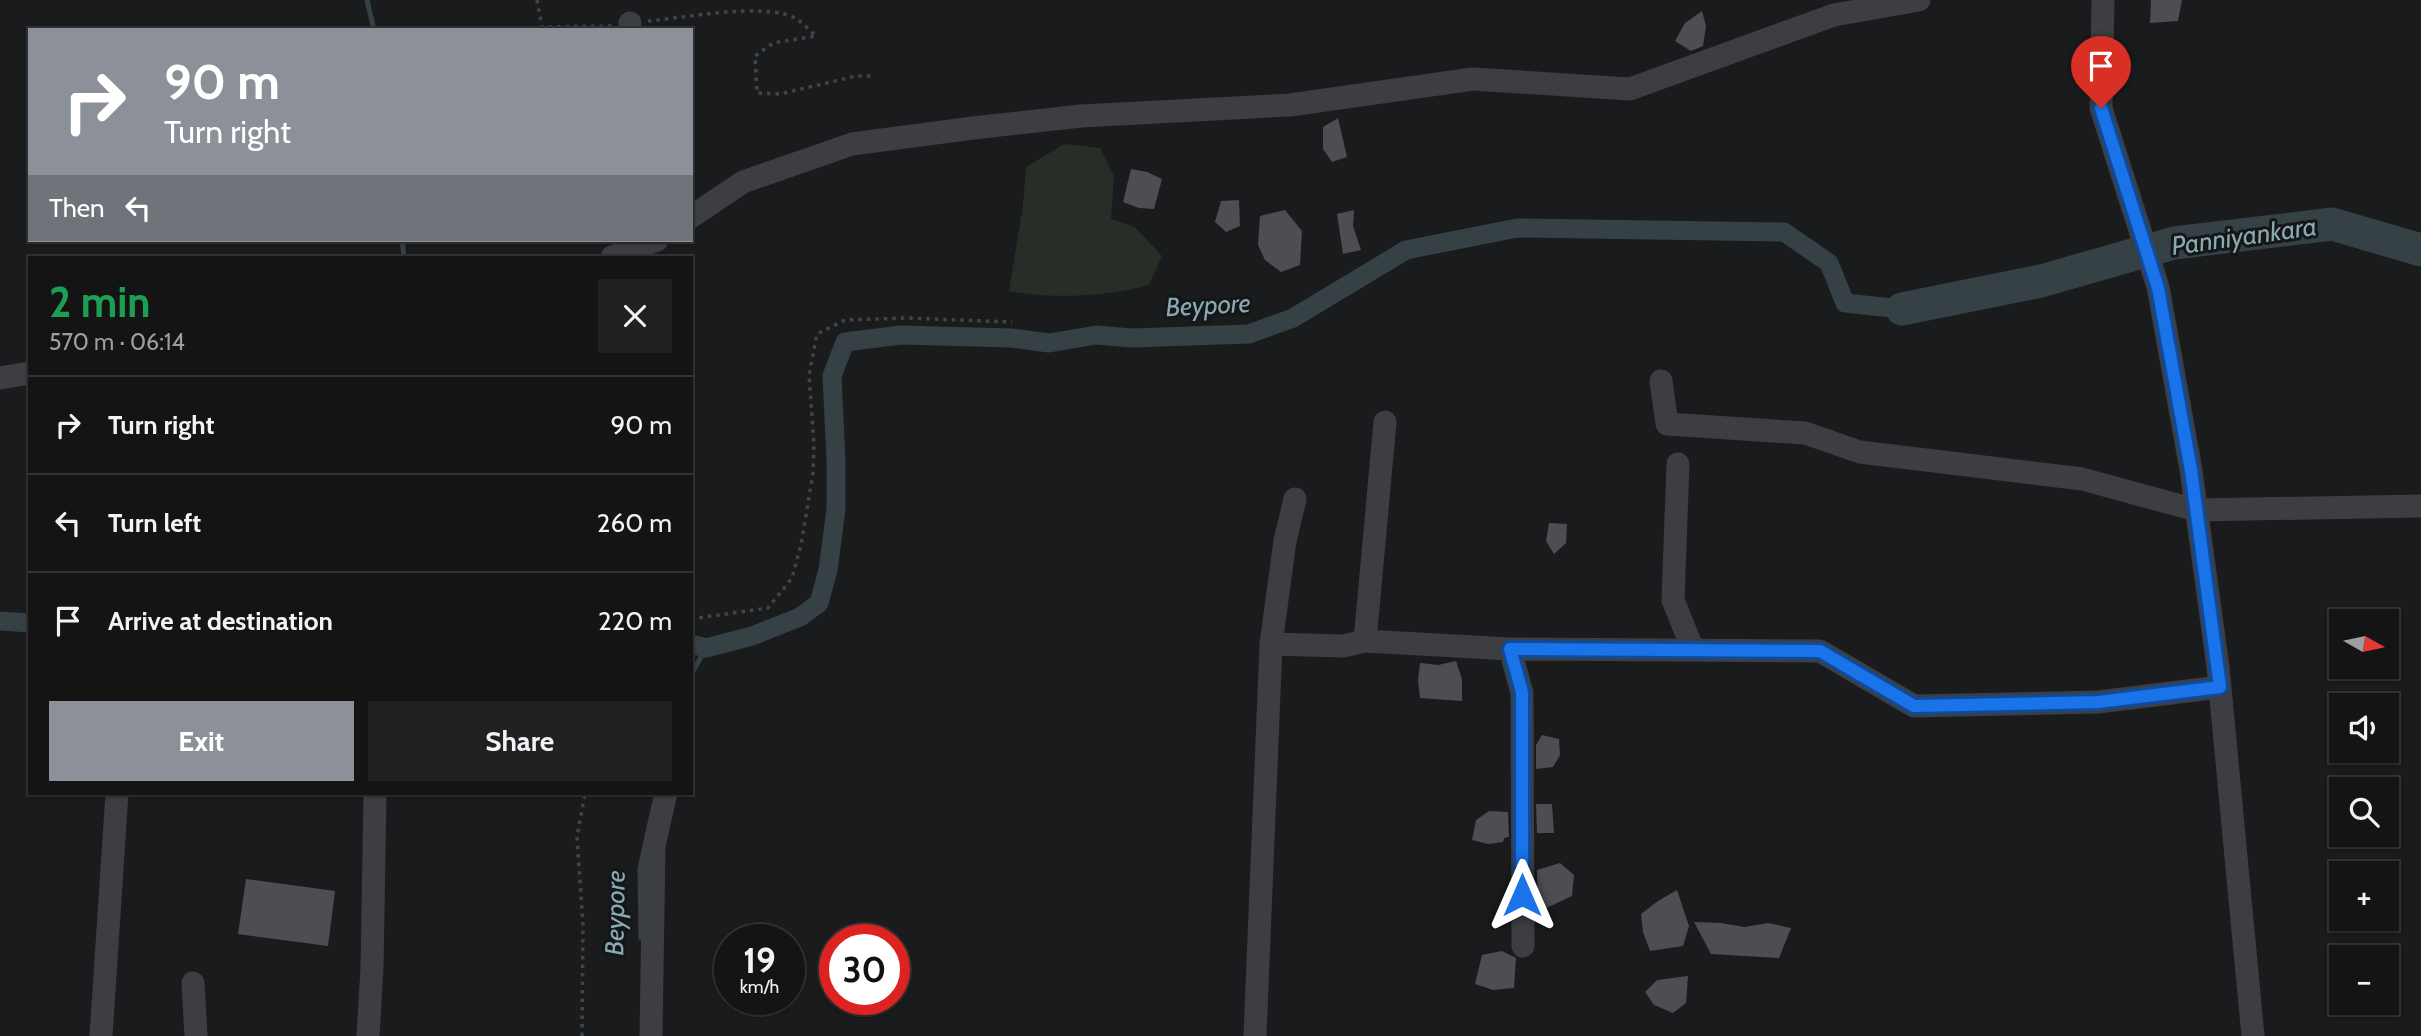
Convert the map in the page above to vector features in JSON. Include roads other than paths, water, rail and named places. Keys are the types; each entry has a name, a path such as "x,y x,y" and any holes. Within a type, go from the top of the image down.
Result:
{"street":[{"path":"693,216 743,182 852,144 1081,116 1290,105 1473,79 1630,89 1834,15 1919,0"},
{"path":"2103,0 2101,108 2158,288 2196,510 2220,687 2253,1036"},
{"path":"614,256 635,244"},
{"path":"0,378 28,373"},
{"path":"1661,381 1667,424 1805,433 1860,452 2082,479 2196,510 2421,506"},
{"path":"1365,641 1385,422"},
{"path":"1678,464 1673,600 1693,650"},
{"path":"1255,1036 1271,644 1285,541 1295,499"},
{"path":"1271,644 1343,646 1365,641 1510,649 1820,651 1914,706 2098,702 2220,687"},
{"path":"1510,649 1522,692 1523,946"},
{"path":"101,1036 117,795"},
{"path":"368,1036 375,795"},
{"path":"651,1036 654,846 666,795"},
{"path":"193,982 196,1036"}],"waterway":[{"path":"367,0 374,28"},
{"name":"Panniyankara","path":"1902,309 2041,281 2174,243 2332,224 2421,250"},
{"name":"Beypore","path":"693,645 706,648 752,636 800,617 819,603 828,570 836,509 832,376 845,342 901,335 1011,338 1049,343 1096,335 1132,338 1249,334 1293,318 1406,250 1517,228 1784,232 1829,263 1845,303 1902,309"},
{"path":"402,242 404,256"},
{"name":"Beypore","path":"0,621 28,623"},
{"name":"Beypore","path":"693,671 706,648"},
{"name":"Beypore","path":"641,938 640,869 644,850"}]}
